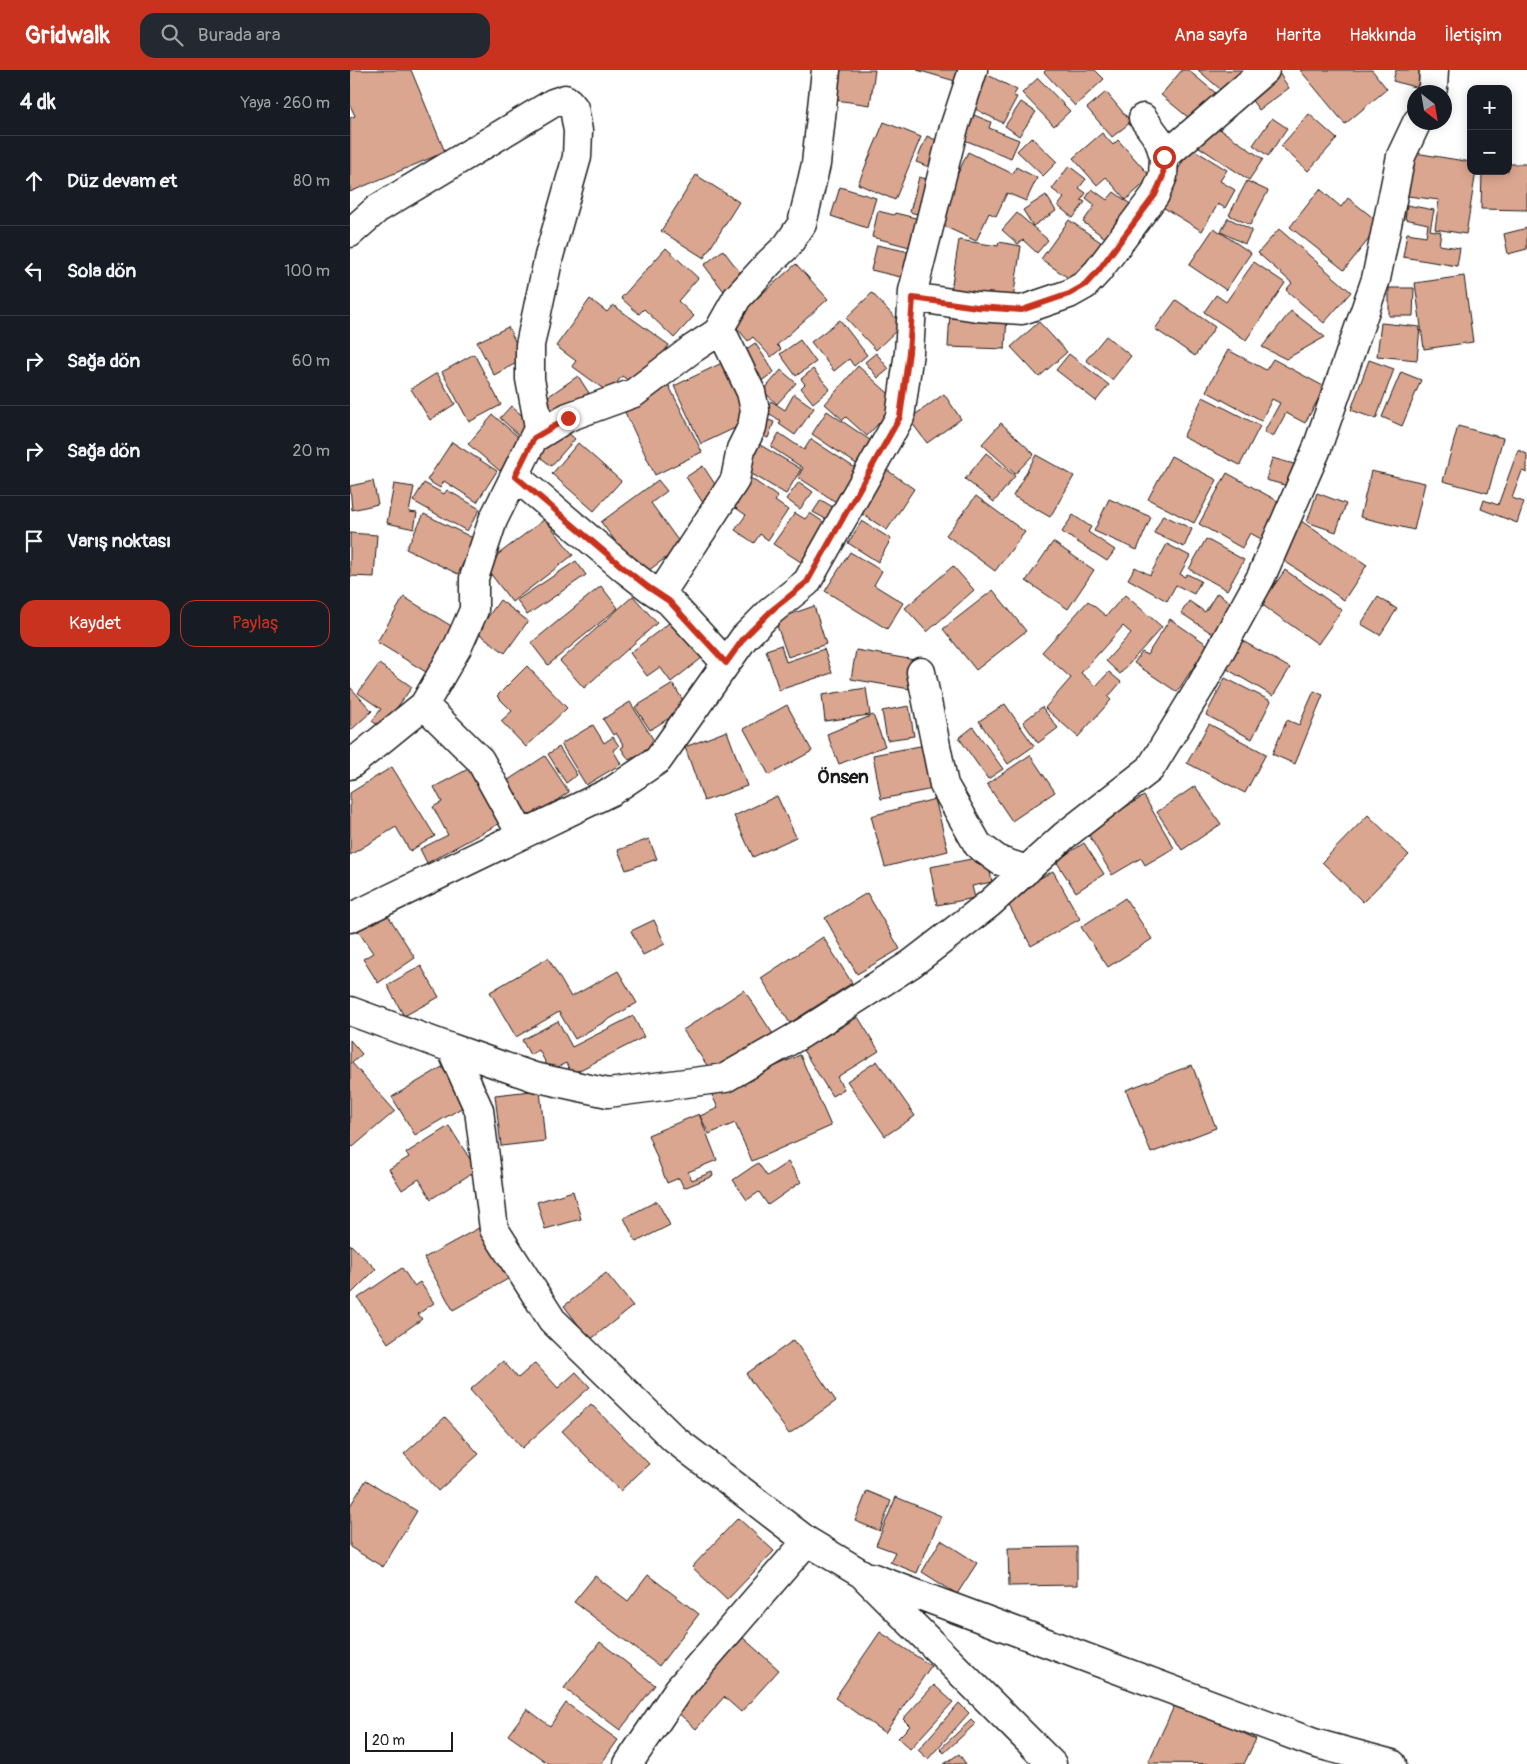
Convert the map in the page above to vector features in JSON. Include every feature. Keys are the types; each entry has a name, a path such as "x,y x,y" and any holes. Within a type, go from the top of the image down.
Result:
{"street":[{"path":"660,595 735,480 741,449 752,427 755,410 751,392 721,330 721,325 737,298 787,246 802,224 816,164 826,70"},
{"path":"350,918 612,791 658,760 744,638 771,611 807,582 900,417 909,352 913,291 953,131 973,70"},
{"path":"1164,157 1265,70"},
{"path":"1433,85 1434,70"},
{"path":"350,233 377,208 560,100 565,99 574,108 578,131 577,157 549,256 530,345 530,379 539,427 494,520 474,578 474,610 458,646 424,705 350,764"},
{"path":"913,298 977,307 1022,310 1069,294 1085,285 1098,271 1155,195 1163,176 1164,157 1159,140 1143,118"},
{"path":"350,1011 534,1077 608,1093 725,1078 803,1033 911,964 989,904 1064,836 1150,769 1202,684 1260,577 1316,451 1376,279 1401,156 1413,130"},
{"path":"534,438 568,418 634,394 692,349 721,330"},
{"path":"515,476 626,570 669,601 726,663"},
{"path":"921,672 944,785 978,845 1000,861 1027,870"},
{"path":"424,705 480,760 521,834"},
{"path":"451,1048 479,1110 494,1229 552,1320 674,1439 807,1541 862,1574 1314,1743 1392,1764"},
{"path":"628,1764 678,1690 807,1541"},
{"path":"862,1574 1052,1764"}],"building":[{"path":"350,70 411,70 445,152 350,192 350,118 355,116 350,105"},
{"path":"840,70 875,70 870,105 836,100"},
{"path":"917,70 958,70 955,81"},
{"path":"1046,70 1095,70 1104,79 1075,106 1044,72"},
{"path":"1182,70 1188,70 1218,95 1195,123 1161,95"},
{"path":"1198,70 1249,70 1227,95"},
{"path":"1277,70 1289,88 1259,110 1245,91"},
{"path":"1300,70 1372,70 1387,89 1345,124"},
{"path":"1396,70 1423,70 1419,85 1407,85 1393,81"},
{"path":"986,74 1017,90 1013,96 1017,97 1003,123 969,106"},
{"path":"1038,78 1070,111 1054,126 1022,93"},
{"path":"1106,92 1131,122 1112,137 1087,108"},
{"path":"1021,102 1036,112 1019,136 1005,126"},
{"path":"969,113 991,122 989,128 1019,140 1011,158 959,138"},
{"path":"1309,114 1337,139 1308,171 1281,146"},
{"path":"1272,118 1287,128 1268,156 1253,145"},
{"path":"884,122 921,137 895,200 858,184"},
{"path":"1211,123 1263,159 1249,180 1196,145"},
{"path":"1102,133 1113,145 1118,140 1151,177 1126,200 1106,177 1097,185 1073,158"},
{"path":"927,136 945,144 934,169 916,162"},
{"path":"1031,137 1057,162 1043,176 1017,151"},
{"path":"1191,148 1227,170 1220,181 1235,190 1225,208 1218,204 1202,231 1161,206 1165,191"},
{"path":"968,152 1013,174 1016,167 1037,178 1026,201 1007,193 996,216 989,213 976,241 935,222"},
{"path":"1415,153 1467,161 1467,175 1475,175 1466,234 1435,229 1439,200 1408,196"},
{"path":"1512,164 1527,164 1527,210 1481,209 1482,175 1512,175"},
{"path":"1069,166 1086,179 1079,188 1086,193 1081,200 1085,202 1073,218 1058,206 1064,198 1052,189"},
{"path":"696,175 739,202 704,258 661,231"},
{"path":"919,177 934,181 924,216 910,212"},
{"path":"1247,181 1268,191 1250,225 1229,215"},
{"path":"840,187 876,198 867,228 831,216"},
{"path":"1092,189 1107,200 1114,192 1133,206 1108,240 1083,222 1095,205 1086,198"},
{"path":"1320,189 1341,207 1348,198 1381,224 1344,270 1290,227"},
{"path":"1046,195 1056,211 1033,226 1023,210"},
{"path":"1407,205 1434,210 1430,230 1441,232 1439,245 1460,248 1457,266 1403,257 1407,233 1426,236 1428,224 1405,219"},
{"path":"878,211 924,220 917,249 872,237"},
{"path":"1017,213 1048,240 1037,253 1023,240 1018,244 1002,230"},
{"path":"1228,218 1252,230 1245,244 1221,232"},
{"path":"1069,220 1102,243 1074,282 1041,259"},
{"path":"1214,228 1251,253 1226,290 1189,265"},
{"path":"1527,228 1527,249 1508,254 1504,234"},
{"path":"1279,229 1351,292 1324,323 1286,290 1292,283 1258,253"},
{"path":"959,240 998,246 999,242 1021,246 1012,306 950,297"},
{"path":"877,245 919,254 913,280 871,270"},
{"path":"666,248 698,278 678,301 694,316 674,338 644,309 639,314 621,298"},
{"path":"723,250 745,279 726,294 704,265"},
{"path":"1254,262 1285,283 1246,340 1204,312 1216,295 1226,302"},
{"path":"796,264 828,299 777,345 781,349 771,357 753,337 748,341 731,321"},
{"path":"1464,276 1473,342 1424,349 1415,283"},
{"path":"1389,288 1414,288 1413,316 1389,316"},
{"path":"872,293 902,325 876,350 846,318"},
{"path":"590,299 607,312 613,305 669,345 638,387 622,376 609,393 572,366 576,361 556,346"},
{"path":"1176,300 1215,327 1195,356 1155,329"},
{"path":"1291,311 1325,337 1286,359 1262,347"},
{"path":"950,313 1007,316 1005,349 948,347"},
{"path":"840,320 867,355 854,366 849,359 834,371 811,342"},
{"path":"1039,322 1067,352 1039,377 1011,347"},
{"path":"1381,323 1420,327 1417,360 1377,356"},
{"path":"508,327 524,359 494,375 477,342"},
{"path":"1106,336 1131,356 1112,380 1086,360"},
{"path":"800,340 816,362 796,376 780,354"},
{"path":"755,343 774,372 757,384 738,355"},
{"path":"1228,350 1266,370 1273,359 1325,387 1305,423 1286,413 1273,437 1264,432 1280,403 1272,399 1261,421 1206,391"},
{"path":"876,353 889,369 878,378 865,362"},
{"path":"474,354 501,405 469,422 442,372"},
{"path":"1069,354 1109,385 1096,401 1056,370"},
{"path":"1369,360 1394,369 1376,419 1351,410"},
{"path":"724,362 752,420 701,444 674,386"},
{"path":"858,366 898,402 867,436 846,417 843,420 825,404"},
{"path":"813,369 830,389 813,403 801,388 805,384 801,379"},
{"path":"781,370 796,383 777,404 763,391"},
{"path":"1401,372 1421,380 1402,426 1382,417"},
{"path":"437,373 455,404 430,420 411,389"},
{"path":"578,376 589,393 555,417 543,400"},
{"path":"668,384 702,452 655,475 622,406"},
{"path":"794,394 814,408 795,435 779,424 781,421 765,411 771,401 785,410"},
{"path":"944,394 961,419 927,443 909,419"},
{"path":"1203,397 1260,426 1240,465 1183,437"},
{"path":"511,406 533,425 522,438 500,418"},
{"path":"827,411 873,442 858,465 812,434"},
{"path":"493,415 524,442 500,471 468,444"},
{"path":"761,417 774,422 768,438 755,433"},
{"path":"1001,423 1034,454 1015,474 982,444"},
{"path":"1458,426 1503,438 1488,493 1443,481"},
{"path":"563,428 575,439 551,466 538,455"},
{"path":"779,433 804,450 811,439 858,470 836,502 798,477 803,468 771,447"},
{"path":"452,442 497,471 477,502 444,481 440,488 427,480"},
{"path":"755,442 801,469 786,494 740,467"},
{"path":"578,443 621,481 594,511 552,474"},
{"path":"1518,450 1527,454 1527,473 1522,471 1512,498 1524,502 1517,523 1481,509 1484,500 1498,505"},
{"path":"986,453 1015,476 994,502 965,479"},
{"path":"1036,455 1074,476 1050,517 1013,496"},
{"path":"1171,456 1217,480 1194,523 1148,499"},
{"path":"1272,458 1294,464 1288,486 1266,480"},
{"path":"703,466 720,492 703,503 686,477"},
{"path":"887,470 914,489 887,530 859,512"},
{"path":"1371,471 1425,483 1414,530 1360,517"},
{"path":"1227,473 1285,505 1265,541 1250,533 1242,548 1199,524"},
{"path":"749,477 778,497 775,501 788,510 768,540 760,534 754,543 735,530 746,515 730,504"},
{"path":"658,480 667,491 651,503 682,546 641,576 601,522"},
{"path":"373,481 378,504 352,510 350,486"},
{"path":"799,482 813,492 800,509 786,499"},
{"path":"424,483 444,494 447,490 480,509 467,531 413,501"},
{"path":"394,484 414,487 409,512 417,513 414,529 387,523"},
{"path":"1317,493 1346,504 1336,532 1307,522"},
{"path":"976,496 1025,532 995,571 946,535"},
{"path":"1109,499 1151,517 1137,550 1094,531"},
{"path":"821,500 838,510 831,522 813,512"},
{"path":"795,513 805,519 810,513 832,528 807,566 773,544"},
{"path":"424,514 475,539 458,574 406,549"},
{"path":"1073,515 1091,527 1088,532 1115,550 1107,561 1062,532"},
{"path":"1163,515 1192,529 1184,547 1154,533"},
{"path":"545,519 573,555 512,602 484,565"},
{"path":"1298,519 1367,565 1344,600 1275,555"},
{"path":"862,521 891,539 878,562 848,543"},
{"path":"350,533 377,535 374,577 350,576"},
{"path":"1206,539 1244,560 1227,590 1189,569"},
{"path":"1053,542 1094,570 1068,609 1026,581"},
{"path":"1167,544 1190,556 1180,574 1185,577 1187,574 1201,581 1194,594 1176,585 1167,601 1128,579 1135,567 1150,575"},
{"path":"850,552 882,571 874,585 903,603 887,629 825,591"},
{"path":"576,561 586,575 527,615 517,600"},
{"path":"953,566 974,590 927,632 905,608"},
{"path":"1285,570 1342,610 1318,644 1261,604"},
{"path":"601,586 618,608 548,665 531,643"},
{"path":"993,590 1026,631 976,670 943,629"},
{"path":"1217,593 1233,604 1213,634 1181,613 1189,601 1205,612"},
{"path":"1125,595 1162,627 1120,674 1106,661 1131,633 1123,626 1081,673 1096,686 1109,672 1121,682 1108,697 1111,700 1078,737 1045,708 1071,678 1042,652 1088,601 1106,616"},
{"path":"633,596 657,623 584,688 560,661"},
{"path":"404,597 453,627 426,672 377,642"},
{"path":"1378,597 1397,609 1380,635 1361,624"},
{"path":"500,600 528,621 505,653 477,632"},
{"path":"814,606 826,644 788,657 775,620"},
{"path":"678,616 707,654 671,682 660,667 647,676 630,653"},
{"path":"1170,619 1208,645 1177,692 1134,663 1142,652 1147,655"},
{"path":"1241,640 1290,668 1273,696 1225,668"},
{"path":"781,645 786,662 824,649 832,673 779,690 766,650"},
{"path":"856,650 915,660 910,689 851,679"},
{"path":"379,664 412,687 382,728 372,721 381,709 358,693"},
{"path":"527,666 567,708 526,747 501,721 512,711 497,696"},
{"path":"1225,678 1271,701 1252,739 1206,715"},
{"path":"673,684 687,707 650,730 635,707"},
{"path":"350,687 372,711 350,731"},
{"path":"866,688 870,715 825,721 822,695"},
{"path":"1314,691 1323,695 1295,764 1272,754 1287,720 1299,725"},
{"path":"630,702 656,744 629,760 621,748 624,746 616,733 613,735 603,719"},
{"path":"1005,704 1034,746 1008,764 979,721"},
{"path":"787,705 812,751 769,775 744,729"},
{"path":"909,706 914,736 887,740 882,711"},
{"path":"1042,707 1058,728 1038,743 1023,722"},
{"path":"873,715 885,746 839,764 827,734"},
{"path":"1209,724 1266,754 1245,793 1187,763"},
{"path":"593,725 604,743 613,737 619,746 613,750 621,764 586,785 561,744"},
{"path":"973,727 1003,769 988,779 959,738"},
{"path":"727,731 747,786 704,801 685,747"},
{"path":"925,745 933,789 881,799 873,755"},
{"path":"559,747 577,775 566,783 548,754"},
{"path":"1030,755 1055,792 1012,821 987,784"},
{"path":"545,756 569,792 526,821 502,784"},
{"path":"474,766 504,821 427,863 420,849 448,835 433,807 442,802 434,787"},
{"path":"392,767 435,836 410,851 396,827 350,855 350,793"},
{"path":"1195,786 1221,824 1182,850 1157,812"},
{"path":"777,796 796,837 753,857 734,816"},
{"path":"1144,796 1174,848 1145,865 1141,858 1112,875 1086,830"},
{"path":"935,799 948,851 885,867 871,816"},
{"path":"1368,815 1409,855 1363,902 1322,862"},
{"path":"649,839 657,859 626,870 618,850"},
{"path":"1084,843 1104,874 1076,892 1056,861"},
{"path":"987,856 992,882 972,886 975,898 937,905 930,867"},
{"path":"1053,871 1080,919 1031,946 1005,898"},
{"path":"867,893 900,949 857,974 825,918"},
{"path":"1125,898 1152,939 1108,967 1081,927"},
{"path":"382,906 415,958 378,983 363,959 373,953 354,925"},
{"path":"654,920 665,944 643,955 631,931"},
{"path":"823,937 852,983 790,1023 761,978"},
{"path":"548,958 571,997 618,971 637,1003 575,1039 559,1012 516,1037 490,992"},
{"path":"421,966 439,997 404,1016 387,985"},
{"path":"744,990 773,1034 713,1074 683,1030"},
{"path":"633,1016 644,1037 572,1074 566,1063 550,1071 539,1050 530,1055 522,1040 558,1021 572,1047"},
{"path":"858,1017 879,1051 837,1077 844,1089 832,1096 803,1050"},
{"path":"350,1040 362,1054 352,1063 395,1111 353,1147 350,1144"},
{"path":"800,1055 831,1126 752,1161 735,1123 709,1134 700,1116 718,1108 712,1095"},
{"path":"877,1061 915,1116 885,1136 847,1081"},
{"path":"1192,1065 1216,1128 1151,1153 1126,1090"},
{"path":"442,1067 465,1106 415,1135 392,1097"},
{"path":"540,1090 545,1141 501,1146 495,1095"},
{"path":"699,1114 717,1160 688,1172 692,1180 712,1172 713,1176 684,1188 679,1178 667,1183 648,1135"},
{"path":"449,1126 477,1170 431,1199 419,1179 402,1190 389,1169 409,1157 406,1153"},
{"path":"788,1162 801,1182 768,1205 759,1192 747,1200 733,1180 758,1163 767,1176"},
{"path":"573,1191 581,1219 545,1229 537,1202"},
{"path":"657,1201 670,1225 636,1242 624,1218"},
{"path":"486,1224 515,1275 453,1310 424,1258"},
{"path":"350,1244 376,1269 350,1295"},
{"path":"402,1268 414,1286 420,1282 434,1303 418,1314 422,1319 388,1343 358,1298"},
{"path":"606,1273 633,1306 590,1340 564,1306"},
{"path":"794,1340 836,1401 789,1434 746,1374"},
{"path":"503,1361 518,1378 535,1363 558,1388 576,1372 590,1387 522,1448 470,1390"},
{"path":"591,1404 649,1464 620,1491 562,1431"},
{"path":"445,1417 479,1454 438,1491 404,1454"},
{"path":"366,1480 417,1511 383,1567 350,1547 350,1506"},
{"path":"867,1491 891,1501 880,1531 855,1521"},
{"path":"896,1497 941,1516 917,1573 890,1562 895,1552 876,1545"},
{"path":"738,1518 774,1551 727,1600 692,1567"},
{"path":"941,1540 977,1563 957,1594 922,1572"},
{"path":"1077,1547 1077,1585 1009,1586 1008,1548"},
{"path":"648,1575 699,1614 659,1666 574,1602 595,1576 628,1601"},
{"path":"880,1632 931,1666 885,1733 835,1698"},
{"path":"741,1636 779,1670 741,1712 724,1697 696,1729 675,1710"},
{"path":"600,1642 655,1685 620,1730 564,1688"},
{"path":"934,1685 953,1702 910,1749 898,1738 910,1726 903,1719"},
{"path":"1176,1702 1256,1739 1244,1764 1148,1763"},
{"path":"566,1703 618,1740 601,1764 549,1764 508,1735 527,1709 550,1726"},
{"path":"959,1703 969,1713 928,1759 918,1750"},
{"path":"971,1720 975,1724 944,1753 940,1749"},
{"path":"959,1754 966,1764 944,1764"}],"district":[{"name":"Önsen","path":"843,776"}],"route":[{"path":"568,418 534,438 515,476 626,570 669,601 726,663 744,638 771,611 807,582 900,417 909,352 913,298 977,307 1022,310 1069,294 1085,285 1098,271 1155,195 1163,176 1164,157"}]}
